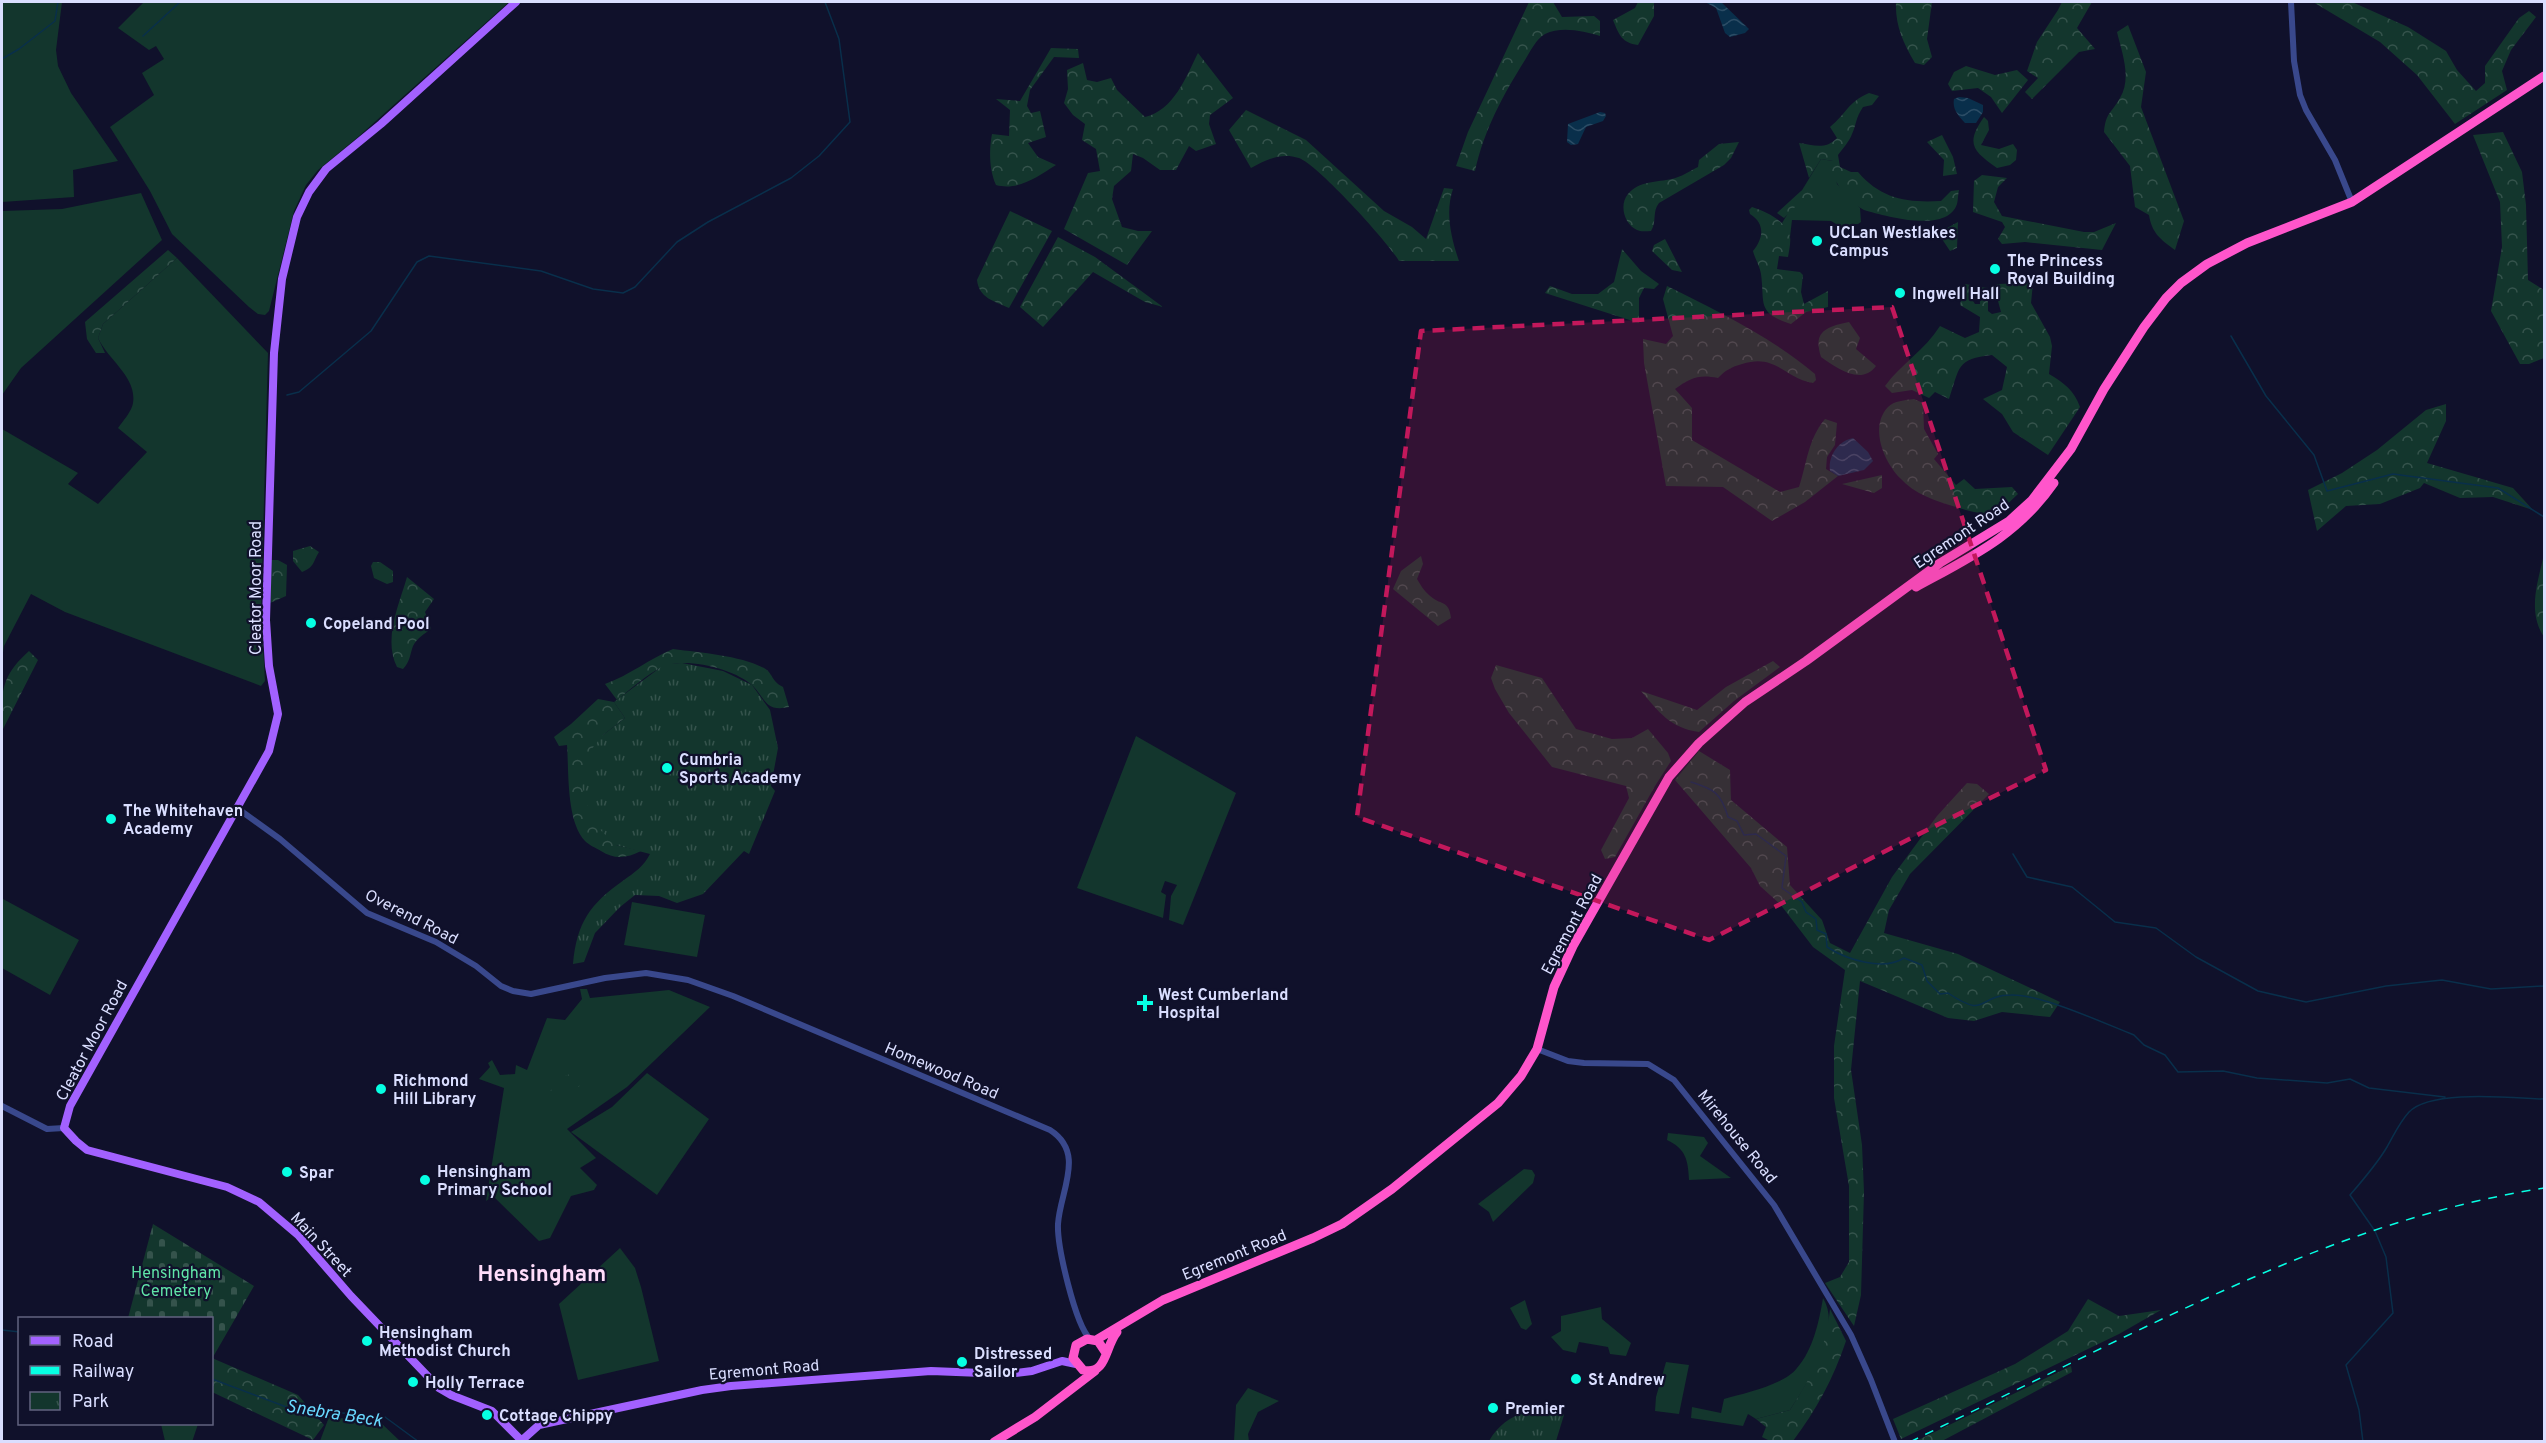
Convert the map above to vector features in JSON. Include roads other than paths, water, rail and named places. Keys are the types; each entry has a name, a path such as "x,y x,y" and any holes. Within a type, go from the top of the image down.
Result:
{"highway":[{"name":"Egremont Road","path":"1093,1339 1122,1326 1163,1300 1313,1238 1355,1215 1392,1189 1498,1103 1521,1076 1537,1049 1554,987 1568,956 1669,777 1699,743 1744,702 1886,603 1953,567 2011,531 2040,502 2058,476 2104,389 2144,327 2166,298 2181,283 2207,264 2247,243 2352,202 2544,76"},
{"path":"994,1442 1035,1417 1103,1365 1114,1336 1122,1326"},
{"path":"1068,1390 1078,1366 1075,1347 1081,1341 1093,1339 1102,1345 1106,1353"},
{"path":"1078,1366 1086,1371 1095,1370"}],"main road":[{"name":"Cleator Moor Road","path":"64,1128 70,1106 102,1045 269,751 278,714 269,666 266,620 274,353 282,279 297,217 309,192 326,169 381,124 516,2"},
{"name":"Main Street","path":"64,1128 76,1142 87,1150 227,1187 259,1202 306,1243 351,1296 439,1388 492,1411 520,1441"},
{"path":"1054,1363 1075,1347"},
{"path":"1054,1363 1066,1361 1078,1366"},
{"name":"Egremont Road","path":"520,1441 539,1425 702,1390 931,1371 1019,1373 1054,1363"}],"street":[{"path":"2291,2 2294,61 2300,95 2306,110 2335,160 2352,202"},
{"name":"Overend Road","path":"237,808 280,839 367,913 436,942 460,955 501,986 531,994 630,974"},
{"name":"Homewood Road","path":"630,974 660,974 688,980 733,996 1055,1132 1065,1145 1070,1160 1059,1213 1058,1230 1061,1252 1080,1324"},
{"name":"Mirehouse Road","path":"1537,1049 1568,1061 1648,1064 1667,1073 1682,1088 1769,1196 1851,1335 1894,1439"},
{"path":"2,1106 47,1129 64,1128"},
{"path":"1080,1324 1093,1339"},
{"path":"1075,1347 1080,1324"}],"water":[{"path":"1705,2 1721,2 1749,29 1745,33 1730,37 1725,33 1716,8"},
{"path":"1968,98 1983,105 1983,112 1976,123 1965,123 1956,112 1954,99"},
{"path":"1600,112 1605,113 1606,116 1603,121 1586,127 1578,144 1571,145 1567,142 1568,124"},
{"path":"1853,438 1868,452 1873,461 1864,470 1838,476 1830,471 1832,455 1843,442"}],"waterway":[{"path":"2,59 55,21 58,2"},
{"path":"143,36 180,2"},
{"path":"287,395 299,392 371,331 417,262 429,256 541,271 593,289 623,293 635,287 677,242 708,222 791,178 819,156 850,122 839,39 825,2"},
{"path":"2231,336 2266,396 2314,455 2327,491 2393,474 2498,488 2544,517"},
{"path":"1691,782 1715,793 1722,802 1728,817 1737,821 1744,835 1756,834 1786,856 1782,888 1802,902 1806,912 1816,919 1817,930 1826,934 1827,947 1835,952 1855,960 1876,964 1896,962 1904,958 1922,965 1927,981 1940,994 1948,993 1970,1005 1982,1004 1992,998 2011,995 2055,1004 2134,1035 2144,1045 2165,1055 2178,1072 2223,1071 2257,1078 2327,1083 2350,1079 2369,1088 2445,1097"},
{"path":"2013,854 2027,877 2072,887 2115,922 2156,928 2196,957 2258,991 2306,1002 2386,986 2442,980 2491,989 2544,986"},
{"path":"2363,1442 2359,1410 2346,1365 2393,1313 2386,1257 2375,1231 2350,1195 2379,1160 2405,1116 2420,1105 2435,1100 2473,1097 2544,1099"},
{"name":"Snebra Beck","path":"2,1330 18,1332"},
{"name":"Snebra Beck","path":"213,1379 289,1408 385,1417 419,1442"}],"railway":[{"path":"1910,1442 2222,1291 2325,1248 2431,1213 2544,1188"}],"place":[{"name":"UCLan Westlakes Campus","path":"1817,241"},
{"name":"The Princess Royal Building","path":"1995,269"},
{"name":"Ingwell Hall","path":"1900,293"},
{"name":"Copeland Pool","path":"311,623"},
{"name":"Cumbria Sports Academy","path":"667,768"},
{"name":"The Whitehaven Academy","path":"111,819"},
{"name":"West Cumberland Hospital","path":"1145,1003"},
{"name":"Richmond Hill Library","path":"381,1089"},
{"name":"Spar","path":"287,1172"},
{"name":"Hensingham Primary School","path":"425,1180"},
{"name":"Hensingham Methodist Church","path":"367,1341"},
{"name":"Distressed Sailor","path":"962,1362"},
{"name":"St Andrew","path":"1576,1379"},
{"name":"Holly Terrace","path":"413,1382"},
{"name":"Premier","path":"1493,1408"},
{"name":"Cottage Chippy","path":"487,1415"}],"district":[{"name":"Hensingham","path":"542,1273"}],"park label":[{"name":"Hensingham Cemetery","path":"176,1281"}]}
